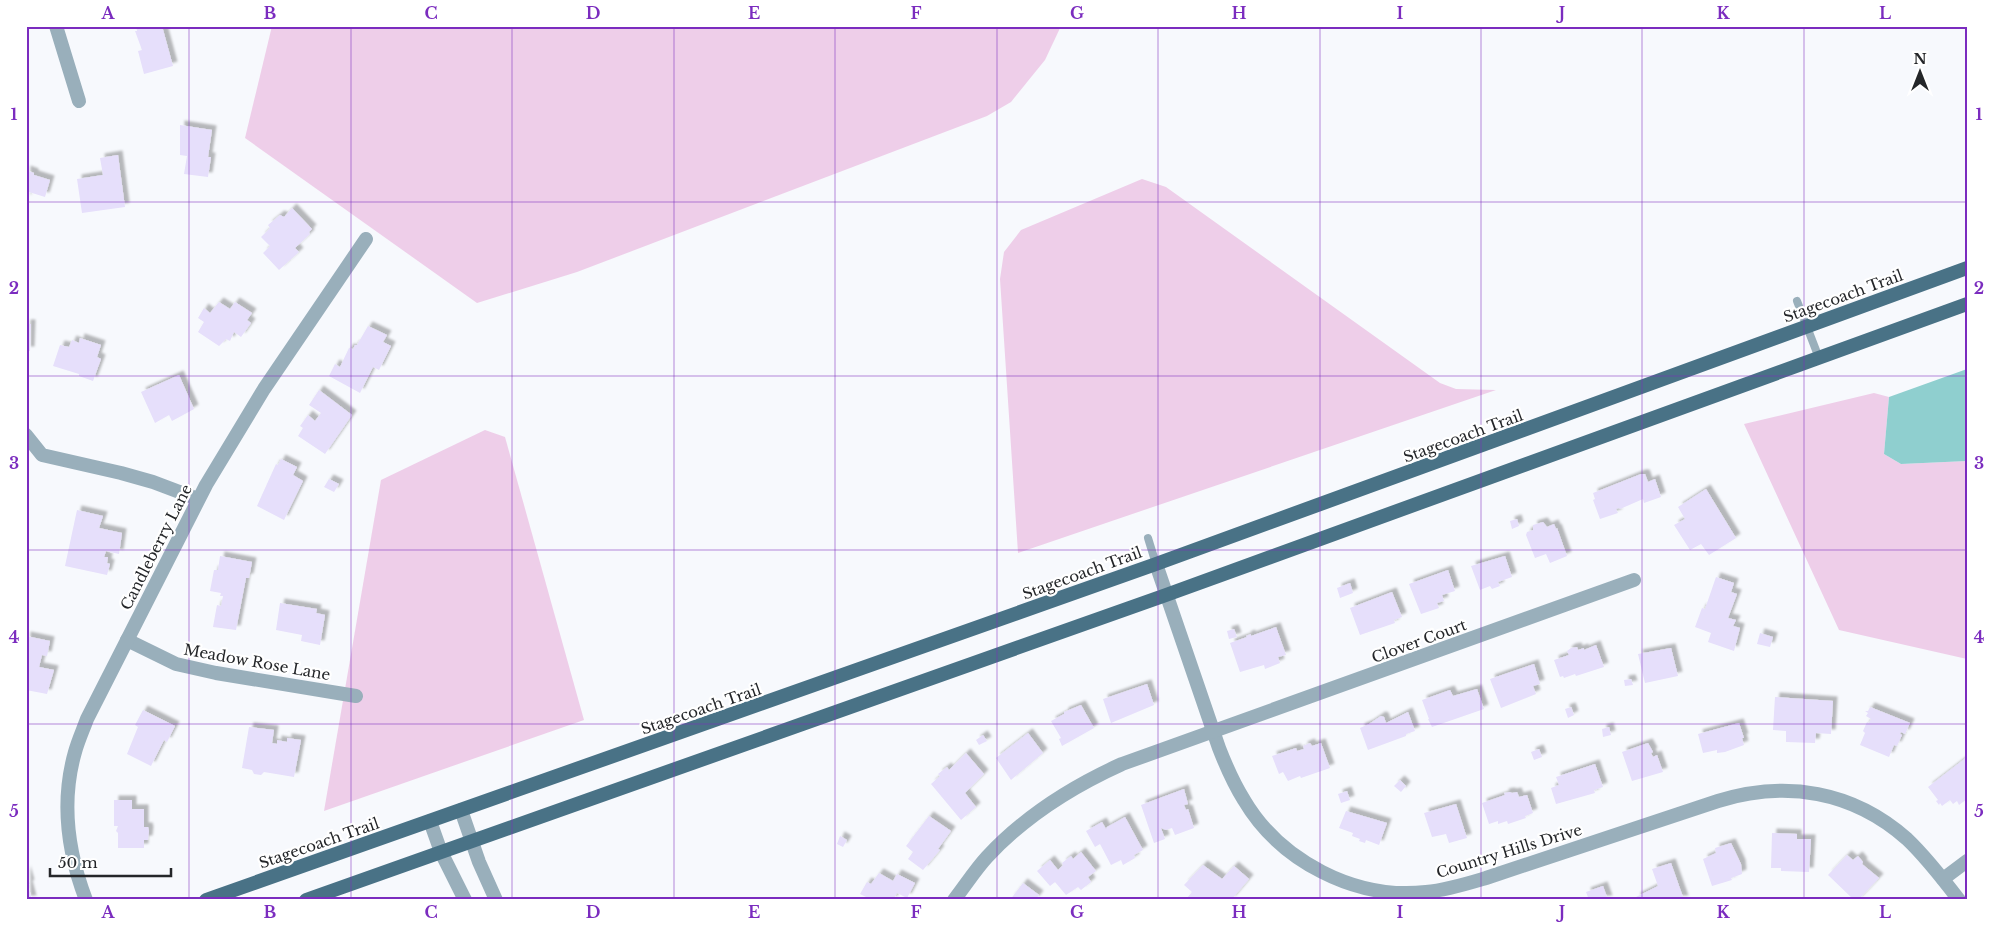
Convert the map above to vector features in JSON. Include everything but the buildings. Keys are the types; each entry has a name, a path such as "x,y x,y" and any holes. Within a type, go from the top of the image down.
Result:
{"main road":[{"name":"Stagecoach Trail","path":"206,900 1156,564 1967,268"},
{"path":"306,900 1166,595 1967,304"}],"street":[{"path":"56,26 78,101"},
{"name":"Candleberry Lane","path":"86,900 70,845 67,809 75,752 87,719 198,499 264,389 366,240"},
{"path":"26,435 42,455 153,482 198,499"},
{"name":"Country Hills Drive","path":"1156,564 1227,769 1244,802 1267,831 1282,845 1313,867 1346,882 1365,888 1400,893 1465,884 1718,801 1738,795 1775,790 1809,792 1835,798 1872,814 1907,840 1943,879 1959,900"},
{"name":"Clover Court","path":"954,900 987,858 1018,828 1051,802 1092,778 1122,764 1634,580"},
{"name":"Meadow Rose Lane","path":"127,640 176,664 216,673 356,696"},
{"path":"461,810 479,862 496,900"},
{"path":"430,821 441,852 465,900"},
{"path":"1943,879 1967,861"}],"lane":[{"path":"1797,301 1819,358"},
{"path":"1148,538 1156,564"}],"shaded area":[{"path":"272,26 1061,26 1045,60 1011,102 987,116 577,272 477,303 245,138"},
{"path":"1142,179 1166,187 1440,383 1456,389 1496,390 1018,553 1000,279 1004,252 1021,230"},
{"path":"1874,393 1889,397 1884,454 1901,464 1967,461 1967,659 1839,630 1744,424"},
{"path":"485,430 505,437 584,720 324,811 381,480"}],"water":[{"path":"1967,369 1967,461 1901,464 1884,454 1889,397"}]}
